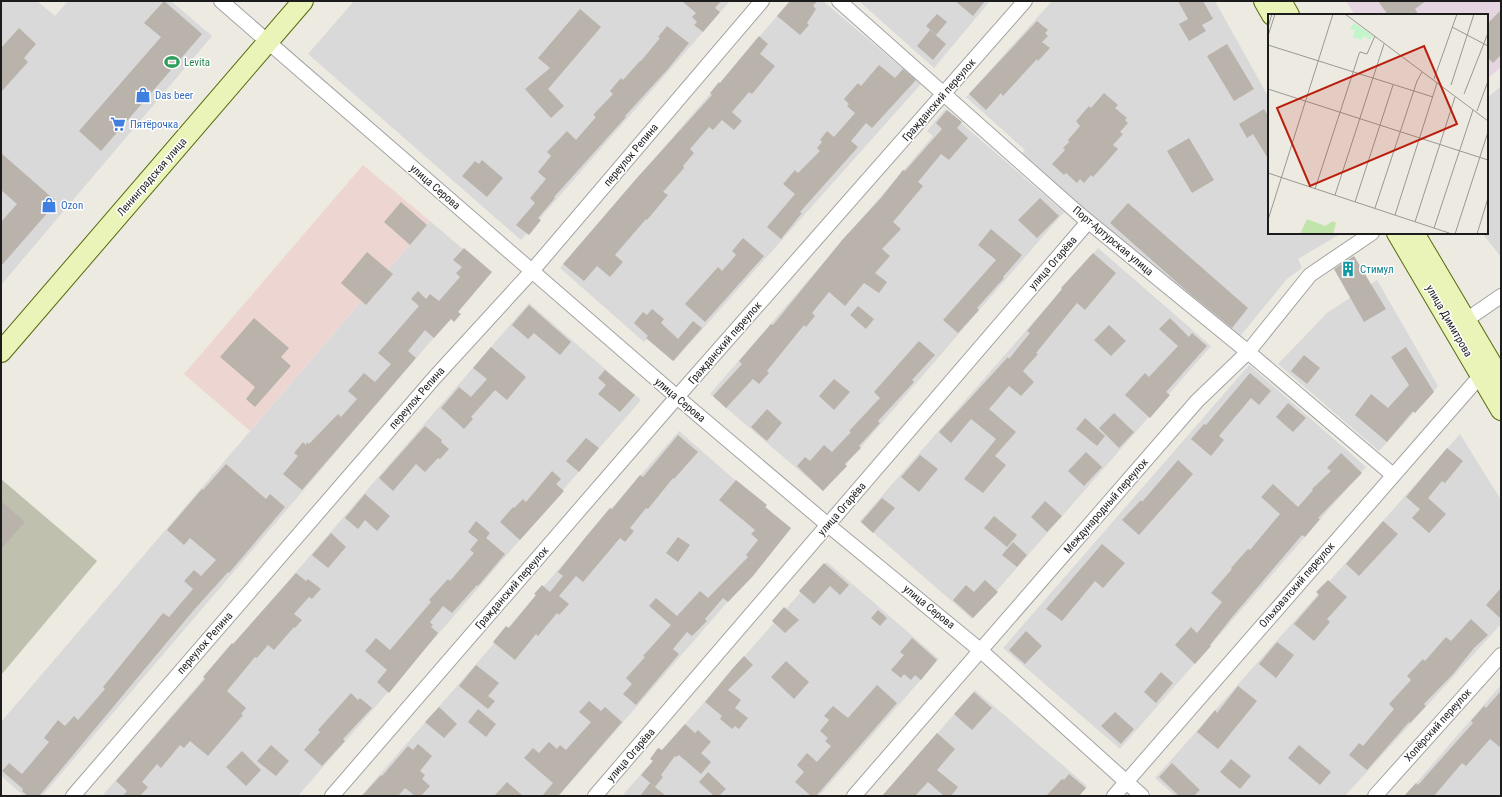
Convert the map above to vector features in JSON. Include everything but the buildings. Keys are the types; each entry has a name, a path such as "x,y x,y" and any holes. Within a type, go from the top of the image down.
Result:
{"main road":[{"name":"Ленинградская улица","path":"1,352 303,1"},
{"path":"1264,1 1271,14"},
{"path":"1281,1 1288,14"},
{"name":"улица Димитрова","path":"1398,234 1501,410"},
{"name":"улица Димитрова","path":"1415,234 1501,380"}],"street":[{"name":"улица Серова","path":"220,1 677,397 980,650 1142,796"},
{"name":"переулок Репина","path":"73,796 435,377 532,271 762,1"},
{"name":"Порт-Артурская улица","path":"839,1 945,93 1088,222 1248,352 1393,475"},
{"name":"Гражданский переулок","path":"332,796 677,397 1025,1"},
{"name":"улица Огарёва","path":"595,796 1088,222"},
{"name":"Международный переулок","path":"854,796 1197,401 1248,352 1310,275 1371,234"},
{"path":"1466,320 1501,296"},
{"name":"Ольховатский переулок","path":"1114,796 1481,375"},
{"name":"Хопёрский переулок","path":"1375,796 1501,655"}],"shaded area":[{"path":"1,1 37,1 55,16 68,1 171,1 212,36 1,285"},
{"path":"354,1 730,1 521,240 308,54"},
{"path":"790,1 823,1 921,84 674,361 648,338 644,342 560,268"},
{"path":"859,1 990,1 934,68"},
{"path":"1052,1 1215,1 1268,96 1268,234 1340,234 1298,259 1302,268 1287,279 1237,340 1020,156 1025,150 966,97"},
{"path":"1346,1 1501,1 1501,67 1488,78 1488,14 1354,14"},
{"path":"1501,86 1501,257 1483,234 1488,234 1488,97"},
{"path":"945,109 1064,212 823,491 710,394 933,136 927,131"},
{"path":"363,165 430,221 250,431 184,374"},
{"path":"430,221 490,272 42,796 24,796 1,776 1,722"},
{"path":"1098,248 1211,346 972,619 860,521"},
{"path":"1377,280 1438,386 1379,451 1278,364 1327,313"},
{"path":"529,303 641,400 298,796 102,796"},
{"path":"1249,365 1366,467 1120,749 1003,648"},
{"path":"679,431 791,529 559,796 361,796"},
{"path":"1460,434 1501,500 1501,624 1345,796 1175,796 1155,778"},
{"path":"1,479 97,561 1,675"},
{"path":"827,562 939,659 819,796 622,796"},
{"path":"1501,685 1501,796 1405,796"},
{"path":"975,690 1087,786 1078,796 883,796"}],"place":[{"name":"Levita","path":"172,62"},
{"name":"Das beer","path":"143,95"},
{"name":"Пятёрочка","path":"118,124"},
{"name":"Ozon","path":"49,205"},
{"name":"Стимул","path":"1348,269"}]}
